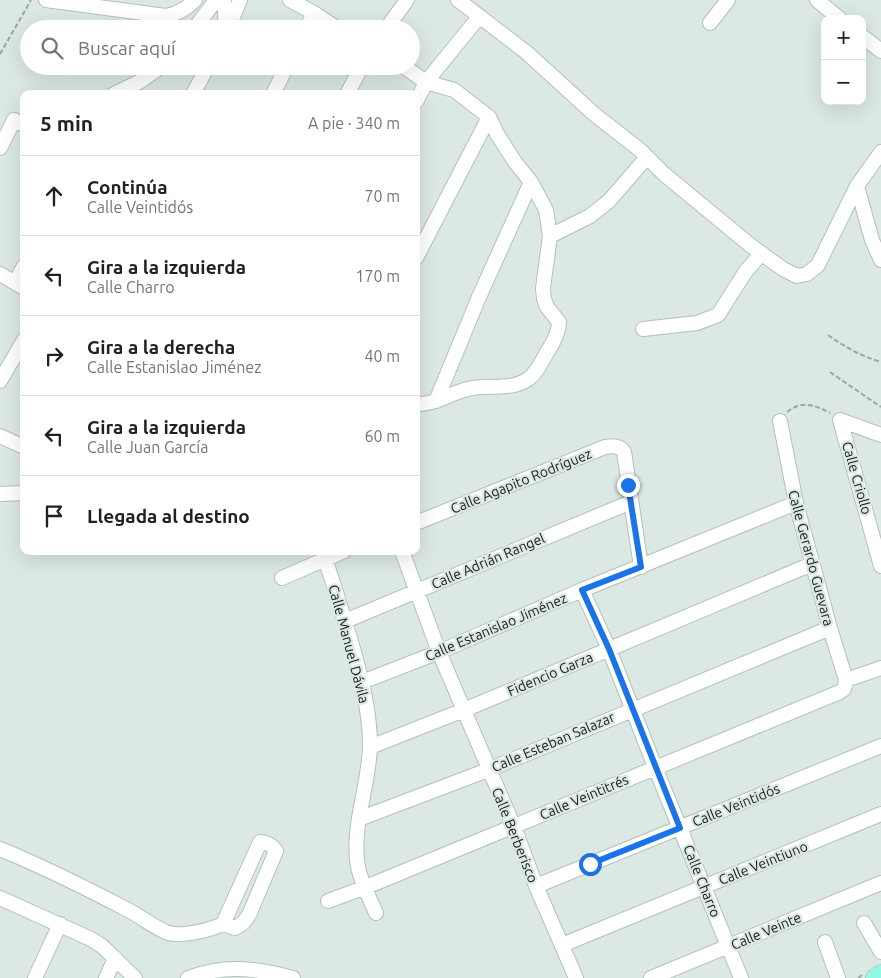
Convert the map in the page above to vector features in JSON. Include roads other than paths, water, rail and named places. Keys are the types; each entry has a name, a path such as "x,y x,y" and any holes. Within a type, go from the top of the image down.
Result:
{"main road":[{"path":"875,978 881,974"}],"street":[{"path":"46,0 166,16 177,14 195,0"},
{"path":"201,20 216,0"},
{"path":"224,0 226,20"},
{"path":"231,20 240,0"},
{"path":"290,0 324,20"},
{"path":"393,20 407,0"},
{"path":"458,0 526,52 594,114 761,254 797,276 807,274 818,265 857,186 881,152"},
{"path":"710,23 728,0"},
{"path":"817,0 835,15"},
{"path":"310,20 314,13"},
{"path":"420,94 426,82 479,17"},
{"path":"866,39 881,51"},
{"path":"122,90 149,75"},
{"path":"195,90 203,75"},
{"path":"275,90 282,75"},
{"path":"349,90 357,75"},
{"path":"416,75 426,82 454,90 489,117 497,134 515,162 531,182 546,210 550,236 544,300 547,307 558,319 559,327 550,348 529,379 522,382 469,388 436,401 420,404"},
{"path":"420,250 489,117"},
{"path":"0,122 20,121"},
{"path":"0,148 20,122"},
{"path":"550,236 590,216 603,206 647,157"},
{"path":"436,401 479,297 531,182"},
{"path":"857,186 872,240 881,260"},
{"path":"643,329 697,323 718,315 746,271 761,254"},
{"path":"0,274 20,285"},
{"path":"0,381 20,347"},
{"name":"Calle Criollo","path":"881,435 840,420 881,566"},
{"name":"Calle Gerardo Guevara","path":"780,421 796,503 830,628 843,686"},
{"path":"0,436 20,444"},
{"name":"Calle Agapito Rodríguez","path":"420,521 605,447 616,446 624,452 631,502"},
{"path":"0,494 20,493"},
{"path":"631,502 641,567"},
{"name":"Calle Adrián Rangel","path":"344,621 631,502"},
{"name":"Calle Estanislao Jiménez","path":"362,682 439,652 582,590 796,503"},
{"path":"282,578 323,555"},
{"name":"Calle Manuel Dávila","path":"323,555 362,682 368,715 370,747 359,819 356,855 359,870 376,913"},
{"name":"Calle Berberisco","path":"404,555 418,590 439,652 576,978"},
{"name":"Fidencio Garza","path":"370,747 464,710 812,564"},
{"name":"Calle Charro","path":"582,590 609,649 741,978"},
{"name":"Calle Esteban Salazar","path":"359,819 488,770 830,628"},
{"name":"Calle Veintitrés","path":"328,901 514,827 881,668"},
{"name":"Calle Veintidós","path":"536,886 881,746"},
{"name":"Calle Veintiuno","path":"562,945 881,814"},
{"path":"0,849 85,888 168,933 189,934 223,924 235,928 243,923 276,851 266,842 260,842 223,924"},
{"name":"Calle Veinte","path":"652,978 881,883"},
{"path":"0,898 91,939 102,946 135,978"},
{"path":"864,922 881,952"},
{"path":"35,978 60,924"},
{"path":"825,942 838,978"},
{"path":"106,978 115,958"},
{"path":"188,978 208,971 229,969 265,970 293,978"}]}
